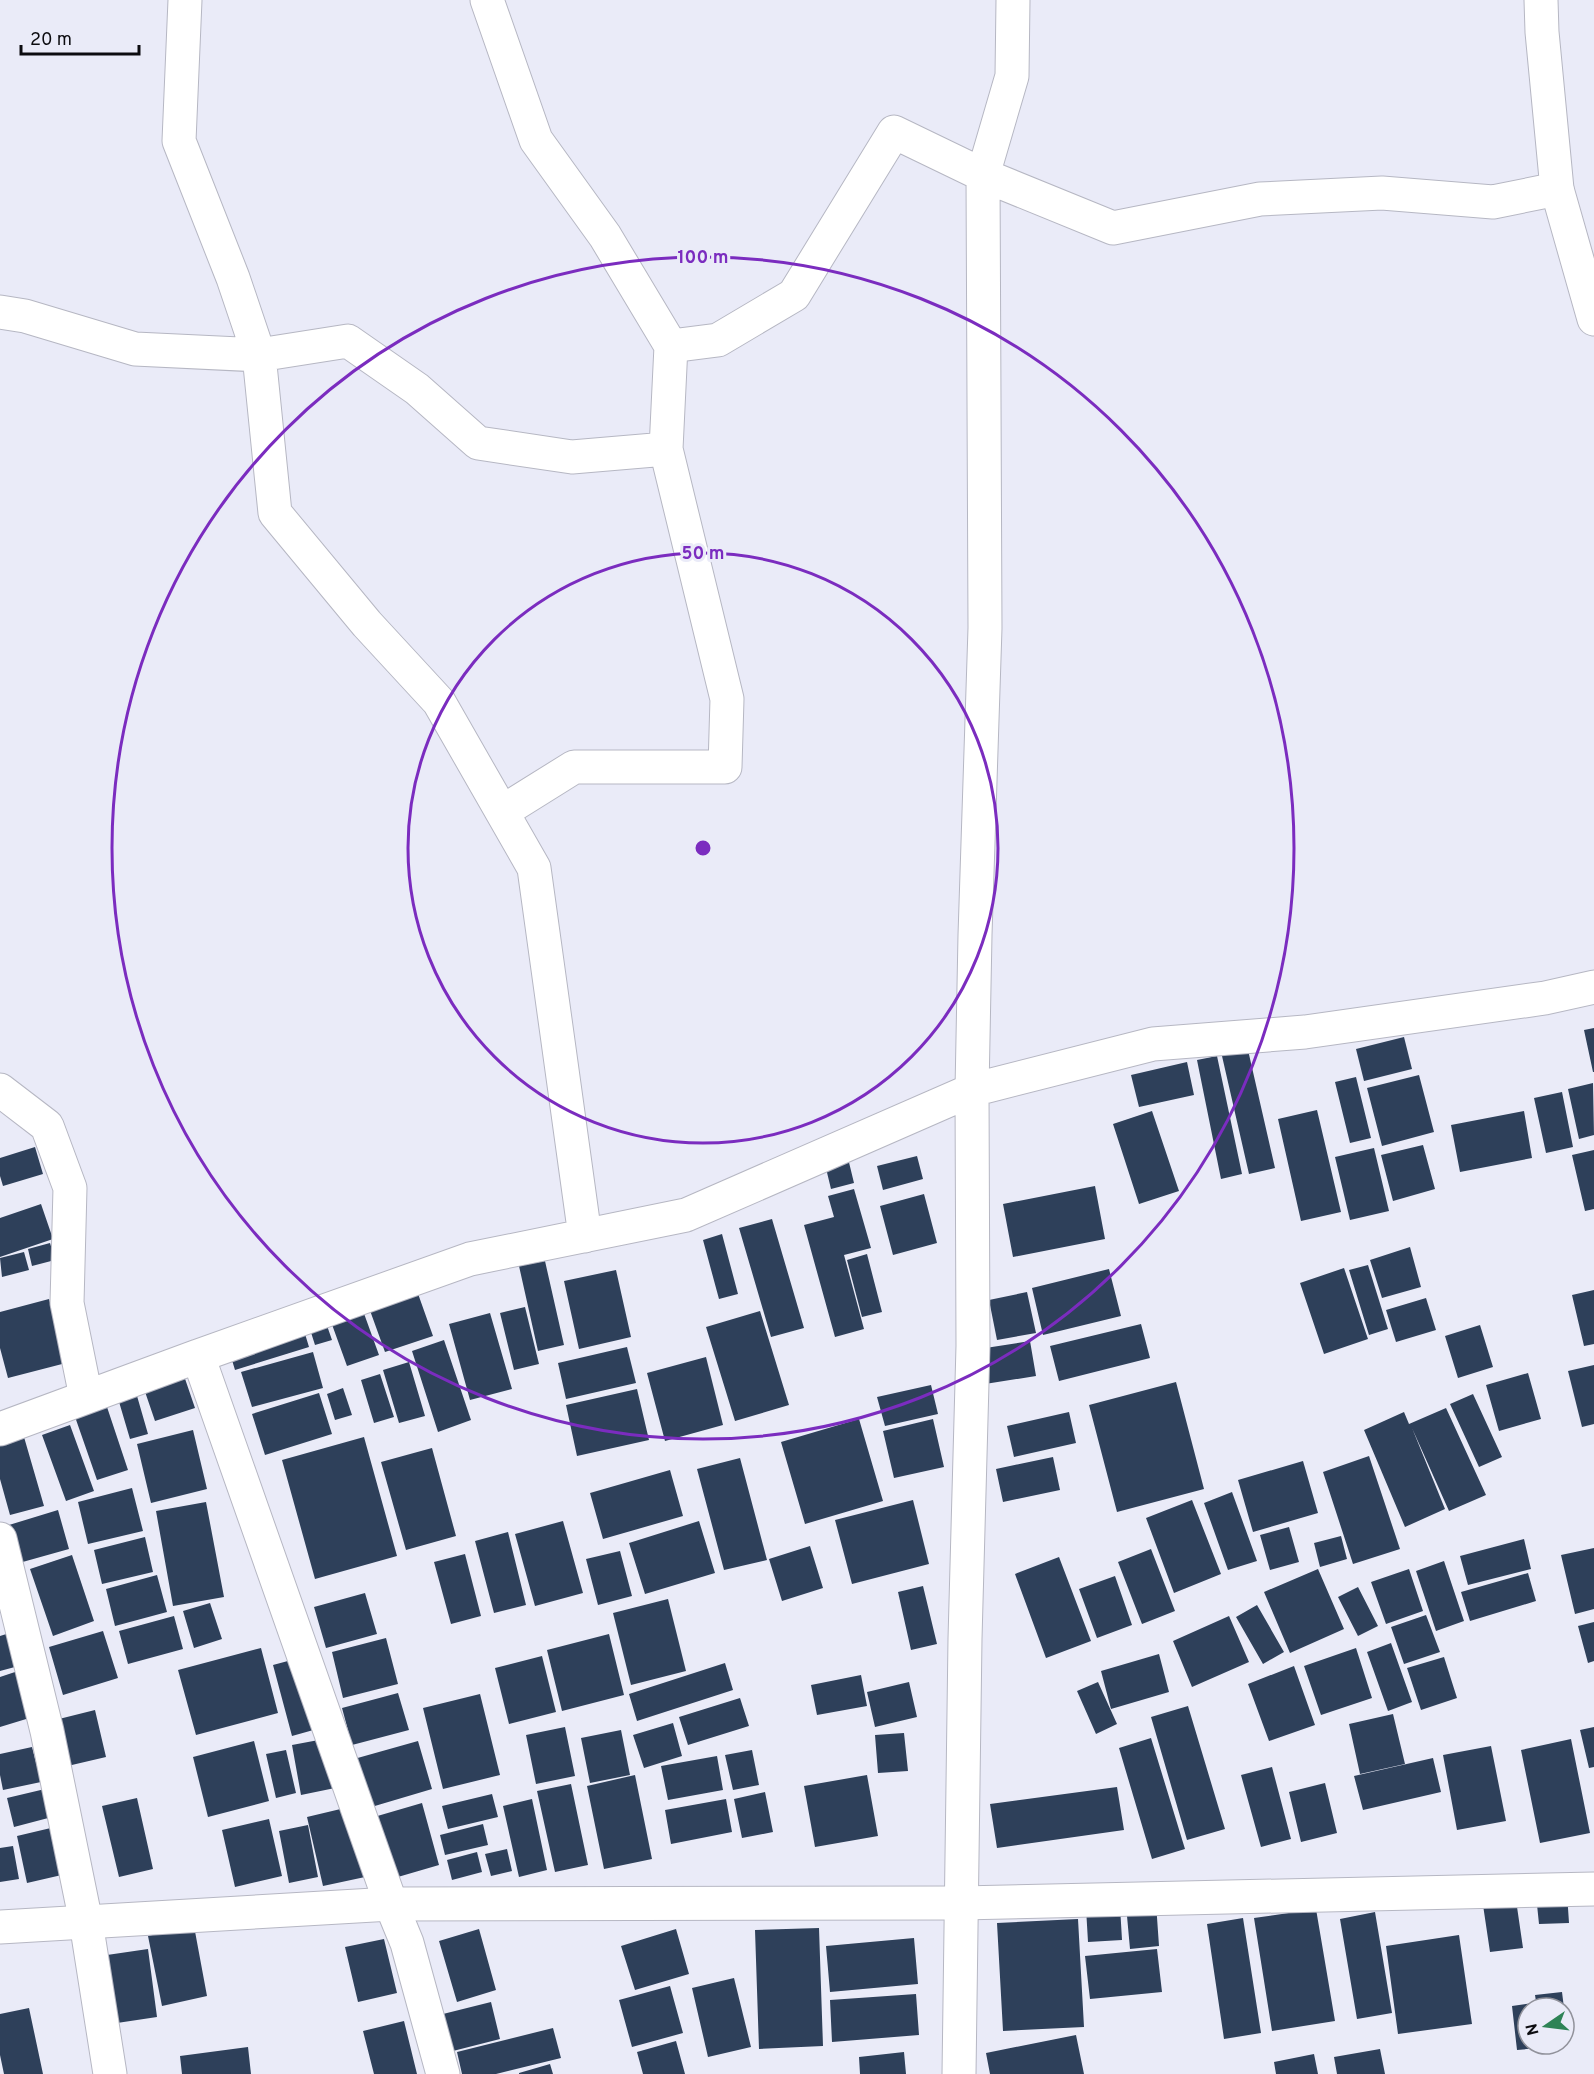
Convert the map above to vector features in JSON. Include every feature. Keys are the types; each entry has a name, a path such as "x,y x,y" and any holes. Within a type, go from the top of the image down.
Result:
{"street":[{"path":"185,0 178,141 233,278 259,355 275,513 367,624 439,702 534,868 585,1236"},
{"path":"488,0 536,140 605,236 671,346 666,449 727,699 725,767 574,767 502,812"},
{"path":"958,2074 965,1639 973,1346 972,1090 985,628 983,176 1012,76 1012,0"},
{"path":"1541,0 1557,189 1594,319"},
{"path":"671,346 718,340 794,295 894,132 983,176 1113,228 1260,199 1382,193 1493,202 1557,189"},
{"path":"0,312 25,316 135,349 259,355 348,341 417,389 478,443 572,457 666,449"},
{"path":"0,1429 470,1259 686,1215 972,1090 1153,1044 1305,1032 1545,998 1594,987"},
{"path":"0,1090 47,1126 70,1188 67,1303 86,1397"},
{"path":"198,1356 391,1904 407,1943 443,2074"},
{"path":"0,1539 47,1731 86,1922 110,2074"},
{"path":"0,1927 391,1904 961,1903 1594,1889"}],"building":[{"path":"1594,1028 1594,1072 1593,1072 1584,1030"},
{"path":"1404,1037 1412,1069 1364,1081 1356,1049"},
{"path":"1248,1050 1275,1168 1249,1174 1222,1056"},
{"path":"1217,1056 1242,1174 1221,1179 1197,1060"},
{"path":"1187,1062 1194,1095 1139,1107 1131,1075"},
{"path":"1419,1075 1434,1132 1382,1146 1367,1088"},
{"path":"1356,1077 1371,1138 1350,1143 1335,1082"},
{"path":"1593,1083 1594,1135 1579,1139 1568,1089"},
{"path":"1562,1092 1573,1147 1546,1153 1534,1098"},
{"path":"1317,1110 1341,1212 1301,1221 1278,1119"},
{"path":"1152,1111 1179,1191 1139,1204 1113,1124"},
{"path":"1524,1111 1532,1158 1460,1172 1451,1125"},
{"path":"1423,1145 1435,1189 1393,1201 1381,1155"},
{"path":"35,1147 43,1174 3,1186 0,1176 0,1158"},
{"path":"1374,1148 1389,1211 1350,1220 1335,1157"},
{"path":"846,1150 854,1183 831,1189 823,1156"},
{"path":"1594,1150 1594,1209 1585,1211 1572,1155"},
{"path":"917,1156 923,1179 883,1190 877,1166"},
{"path":"1095,1186 1105,1239 1013,1257 1003,1204"},
{"path":"854,1189 871,1248 844,1255 864,1329 835,1337 804,1225 834,1217 828,1196"},
{"path":"924,1194 937,1243 893,1255 880,1206"},
{"path":"41,1204 53,1239 0,1257 0,1218"},
{"path":"772,1219 804,1328 771,1337 739,1228"},
{"path":"722,1234 738,1294 719,1299 703,1240"},
{"path":"50,1243 55,1260 32,1266 28,1249"},
{"path":"1410,1247 1421,1287 1382,1298 1370,1260"},
{"path":"24,1252 29,1270 2,1277 0,1258"},
{"path":"867,1254 882,1312 862,1317 847,1260"},
{"path":"545,1261 564,1345 538,1351 519,1266"},
{"path":"1368,1265 1388,1329 1369,1335 1349,1270"},
{"path":"1344,1268 1368,1339 1324,1354 1300,1283"},
{"path":"1109,1269 1121,1316 1043,1335 1032,1288"},
{"path":"616,1270 631,1337 579,1349 564,1281"},
{"path":"416,1288 433,1336 385,1352 368,1305"},
{"path":"1594,1290 1594,1344 1584,1346 1572,1295"},
{"path":"1027,1292 1036,1333 997,1340 989,1300"},
{"path":"1426,1298 1436,1330 1396,1342 1386,1310"},
{"path":"49,1299 66,1363 8,1378 0,1348 0,1312"},
{"path":"525,1307 539,1364 514,1370 500,1313"},
{"path":"362,1308 379,1355 347,1366 330,1319"},
{"path":"760,1311 789,1405 735,1421 706,1327"},
{"path":"490,1313 512,1389 470,1400 449,1324"},
{"path":"324,1317 332,1340 315,1345 308,1323"},
{"path":"302,1324 309,1347 235,1370 228,1347"},
{"path":"1141,1324 1150,1358 1059,1381 1050,1346"},
{"path":"1480,1325 1493,1367 1458,1378 1445,1336"},
{"path":"444,1340 471,1420 438,1432 412,1351"},
{"path":"1030,1341 1036,1376 985,1384 979,1349"},
{"path":"627,1347 636,1383 566,1399 558,1363"},
{"path":"313,1352 323,1388 252,1407 241,1372"},
{"path":"706,1357 723,1425 665,1441 647,1373"},
{"path":"409,1362 425,1416 399,1423 383,1370"},
{"path":"1594,1365 1594,1424 1582,1427 1568,1371"},
{"path":"181,1367 195,1408 155,1421 141,1380"},
{"path":"1528,1373 1541,1419 1499,1431 1486,1385"},
{"path":"380,1374 394,1417 374,1423 361,1380"},
{"path":"1176,1382 1204,1489 1117,1512 1089,1405"},
{"path":"931,1385 938,1414 885,1426 877,1397"},
{"path":"343,1388 352,1415 335,1420 327,1394"},
{"path":"135,1389 148,1434 130,1439 117,1395"},
{"path":"637,1389 649,1440 577,1456 566,1405"},
{"path":"319,1393 332,1434 265,1455 252,1414"},
{"path":"1473,1394 1502,1457 1479,1467 1450,1404"},
{"path":"105,1401 128,1470 97,1480 73,1411"},
{"path":"1446,1408 1486,1495 1449,1511 1412,1428 1445,1509 1405,1527 1364,1430 1404,1412 1409,1424"},
{"path":"1069,1412 1076,1443 1014,1457 1007,1426"},
{"path":"859,1419 883,1501 805,1524 781,1442"},
{"path":"933,1419 944,1467 894,1478 883,1431"},
{"path":"70,1425 94,1491 66,1501 42,1435"},
{"path":"193,1430 207,1489 151,1503 137,1444"},
{"path":"24,1437 44,1506 10,1515 0,1479 0,1444"},
{"path":"364,1437 397,1556 315,1579 282,1460"},
{"path":"432,1448 456,1536 406,1550 381,1462"},
{"path":"1369,1456 1400,1549 1353,1564 1323,1472"},
{"path":"1053,1457 1060,1490 1003,1502 996,1469"},
{"path":"740,1458 767,1560 724,1570 697,1469"},
{"path":"1303,1461 1318,1513 1253,1532 1238,1480"},
{"path":"670,1470 683,1516 603,1539 590,1493"},
{"path":"132,1488 143,1531 88,1544 78,1502"},
{"path":"1232,1492 1257,1561 1228,1570 1204,1503"},
{"path":"913,1500 929,1564 852,1584 835,1520"},
{"path":"1192,1500 1221,1574 1174,1593 1146,1518"},
{"path":"206,1502 224,1597 173,1606 156,1511"},
{"path":"58,1510 69,1549 19,1563 9,1525"},
{"path":"563,1521 583,1593 535,1606 515,1534"},
{"path":"699,1521 715,1573 645,1594 629,1543"},
{"path":"1289,1527 1299,1562 1270,1570 1260,1535"},
{"path":"508,1532 526,1605 494,1613 475,1541"},
{"path":"1341,1536 1347,1559 1320,1567 1314,1543"},
{"path":"145,1537 153,1572 102,1584 94,1550"},
{"path":"1524,1539 1531,1569 1468,1585 1460,1556"},
{"path":"810,1546 823,1588 782,1601 769,1559"},
{"path":"1594,1548 1594,1609 1575,1614 1561,1555"},
{"path":"1151,1549 1175,1611 1142,1624 1118,1562"},
{"path":"620,1551 632,1596 598,1605 586,1559"},
{"path":"465,1554 481,1616 451,1624 434,1562"},
{"path":"72,1555 94,1621 53,1636 30,1569"},
{"path":"1059,1557 1091,1641 1046,1658 1015,1574"},
{"path":"1444,1561 1464,1621 1436,1631 1416,1571"},
{"path":"1318,1569 1344,1629 1290,1653 1264,1592"},
{"path":"1409,1569 1423,1611 1386,1624 1371,1582"},
{"path":"1528,1573 1536,1601 1470,1621 1461,1592"},
{"path":"157,1575 167,1612 115,1626 106,1589"},
{"path":"1115,1576 1132,1625 1097,1638 1079,1589"},
{"path":"923,1586 937,1644 911,1650 898,1592"},
{"path":"1358,1587 1378,1626 1358,1636 1338,1597"},
{"path":"365,1593 377,1634 326,1648 314,1607"},
{"path":"668,1599 686,1671 631,1685 613,1613"},
{"path":"210,1603 222,1639 194,1648 183,1611"},
{"path":"1257,1605 1284,1652 1263,1664 1236,1617"},
{"path":"1426,1615 1440,1652 1404,1664 1391,1627"},
{"path":"174,1616 183,1649 128,1664 119,1631"},
{"path":"1229,1616 1249,1662 1192,1687 1173,1641"},
{"path":"1594,1622 1594,1661 1588,1663 1578,1626"},
{"path":"16,1631 26,1664 0,1671 0,1636"},
{"path":"103,1631 118,1678 63,1695 49,1647"},
{"path":"609,1634 624,1695 562,1711 547,1650"},
{"path":"386,1638 398,1684 343,1698 332,1652"},
{"path":"1391,1643 1412,1702 1388,1711 1367,1652"},
{"path":"261,1648 278,1713 196,1735 178,1670"},
{"path":"1356,1648 1372,1698 1321,1715 1304,1666"},
{"path":"1159,1654 1169,1692 1111,1709 1101,1671"},
{"path":"542,1656 556,1712 509,1724 495,1668"},
{"path":"1444,1657 1457,1698 1421,1710 1407,1668"},
{"path":"299,1658 317,1729 292,1736 273,1665"},
{"path":"725,1663 733,1690 637,1721 629,1694"},
{"path":"1294,1666 1315,1725 1269,1741 1248,1684"},
{"path":"21,1670 36,1716 0,1727 0,1677"},
{"path":"861,1675 867,1706 817,1715 811,1685"},
{"path":"909,1682 917,1717 875,1727 867,1692"},
{"path":"1098,1682 1117,1724 1096,1734 1077,1691"},
{"path":"398,1693 409,1730 352,1745 342,1708"},
{"path":"480,1694 500,1775 443,1789 423,1708"},
{"path":"740,1698 749,1726 688,1745 679,1717"},
{"path":"1188,1706 1225,1829 1187,1840 1151,1717"},
{"path":"95,1710 106,1757 59,1768 47,1722"},
{"path":"1393,1714 1405,1764 1360,1774 1349,1724"},
{"path":"673,1723 682,1756 644,1768 633,1735"},
{"path":"565,1727 575,1776 536,1784 526,1735"},
{"path":"1594,1727 1594,1767 1589,1768 1580,1730"},
{"path":"621,1730 630,1775 590,1783 581,1738"},
{"path":"904,1733 908,1771 878,1773 875,1735"},
{"path":"1151,1738 1185,1849 1152,1859 1119,1748"},
{"path":"324,1739 335,1788 301,1795 292,1745"},
{"path":"1571,1739 1590,1833 1540,1843 1521,1750"},
{"path":"254,1741 269,1801 208,1817 193,1757"},
{"path":"418,1741 432,1789 368,1808 354,1759"},
{"path":"1491,1746 1506,1821 1457,1830 1443,1755"},
{"path":"32,1747 41,1782 3,1790 0,1754"},
{"path":"286,1750 296,1793 276,1798 266,1754"},
{"path":"752,1750 759,1785 733,1790 725,1755"},
{"path":"717,1756 723,1790 668,1800 661,1766"},
{"path":"1433,1758 1441,1792 1363,1810 1354,1776"},
{"path":"1272,1767 1291,1839 1261,1847 1241,1775"},
{"path":"635,1775 652,1859 604,1869 587,1786"},
{"path":"867,1775 878,1836 815,1847 804,1786"},
{"path":"1325,1783 1337,1833 1301,1842 1289,1792"},
{"path":"571,1784 588,1865 555,1872 537,1791"},
{"path":"1117,1787 1124,1830 997,1848 990,1804"},
{"path":"45,1789 52,1817 14,1827 7,1798"},
{"path":"765,1792 773,1832 742,1838 734,1799"},
{"path":"492,1794 498,1817 448,1829 442,1806"},
{"path":"137,1798 153,1869 119,1877 102,1806"},
{"path":"532,1799 547,1870 519,1877 503,1806"},
{"path":"726,1799 732,1832 671,1844 665,1810"},
{"path":"422,1803 439,1865 391,1879 374,1817"},
{"path":"349,1807 365,1877 323,1886 307,1817"},
{"path":"269,1819 282,1876 235,1887 222,1830"},
{"path":"483,1824 488,1845 445,1855 440,1835"},
{"path":"308,1825 318,1877 289,1883 279,1831"},
{"path":"55,1827 66,1874 27,1883 17,1836"},
{"path":"13,1846 19,1879 0,1882 0,1848"},
{"path":"507,1849 512,1871 491,1876 485,1854"},
{"path":"477,1852 482,1872 452,1880 447,1860"},
{"path":"1567,1893 1569,1923 1539,1924 1536,1895"},
{"path":"1516,1900 1523,1948 1490,1952 1483,1905"},
{"path":"1156,1903 1159,1946 1130,1949 1126,1905"},
{"path":"1120,1906 1122,1940 1088,1942 1086,1908"},
{"path":"1316,1909 1335,2021 1272,2031 1254,1918"},
{"path":"1375,1912 1392,2013 1357,2019 1340,1919"},
{"path":"1243,1918 1261,2033 1224,2039 1207,1924"},
{"path":"1078,1919 1084,2027 1003,2031 997,1923"},
{"path":"194,1926 207,1996 162,2006 148,1936"},
{"path":"819,1928 823,2046 759,2049 755,1930"},
{"path":"479,1929 496,1990 457,2002 439,1941"},
{"path":"676,1929 689,1974 635,1990 621,1946"},
{"path":"1459,1935 1472,2024 1398,2034 1386,1946"},
{"path":"914,1938 918,1984 830,1992 826,1946"},
{"path":"384,1939 397,1993 358,2002 345,1947"},
{"path":"148,1949 157,2017 117,2023 107,1955"},
{"path":"1157,1949 1162,1992 1090,1999 1085,1956"},
{"path":"734,1978 751,2047 708,2057 692,1988"},
{"path":"670,1986 683,2033 632,2047 619,2000"},
{"path":"1562,1992 1562,1996 1535,1996"},
{"path":"916,1994 919,2035 832,2042 830,2000"},
{"path":"491,2002 500,2039 453,2051 443,2014"},
{"path":"1516,2005 1516,2041 1512,2006"},
{"path":"29,2008 43,2074 4,2074 0,2055 0,2014"},
{"path":"404,2021 417,2074 374,2074 363,2031"},
{"path":"553,2028 561,2058 496,2074 462,2074 457,2052"},
{"path":"1076,2035 1084,2074 990,2074 986,2053"},
{"path":"676,2041 685,2074 643,2074 637,2052"},
{"path":"248,2047 251,2074 182,2074 180,2056"},
{"path":"1380,2049 1385,2074 1337,2074 1334,2057"},
{"path":"904,2052 906,2074 860,2074 859,2057"},
{"path":"1314,2054 1318,2074 1276,2074 1274,2062"},
{"path":"550,2064 553,2074 519,2074 519,2073"}]}
